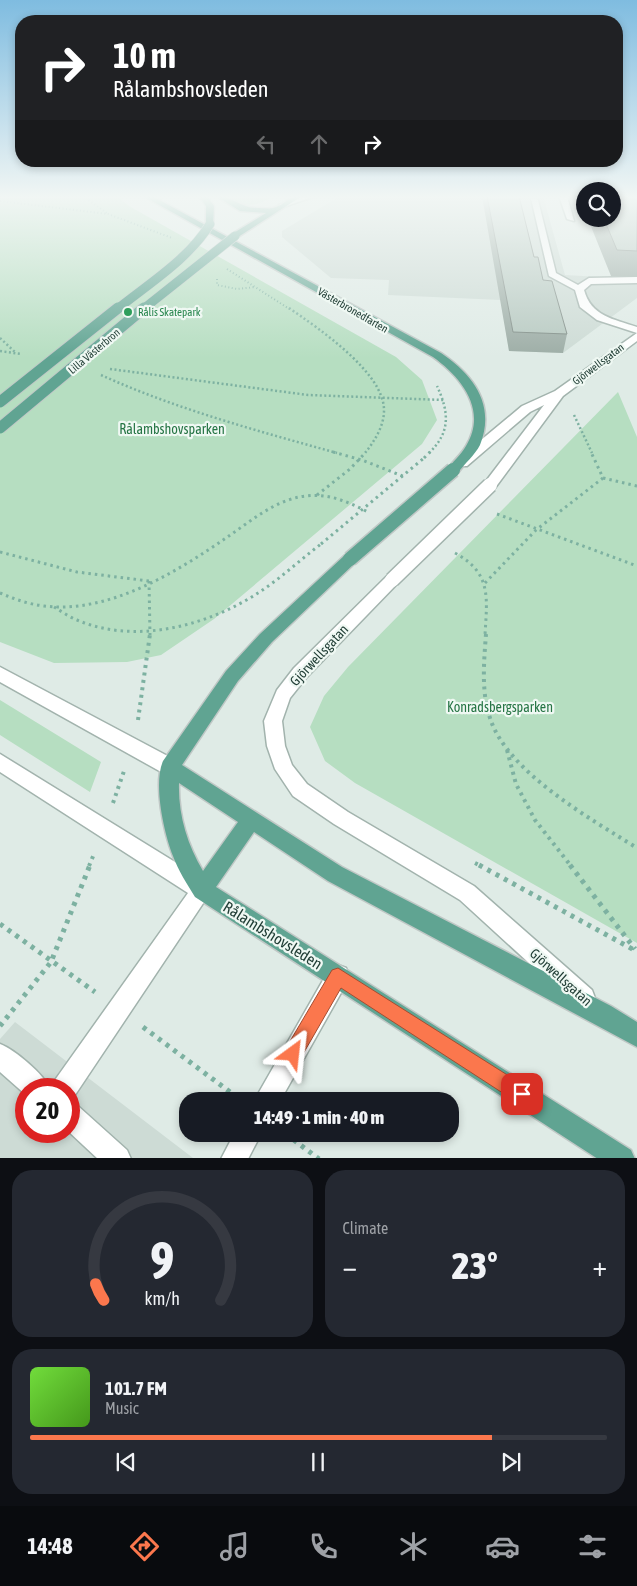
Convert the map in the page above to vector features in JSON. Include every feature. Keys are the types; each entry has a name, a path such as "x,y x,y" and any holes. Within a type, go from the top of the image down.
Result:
{"main road":[{"name":"Lilla Västerbron","path":"0,402 177,261 188,250"},
{"name":"Lilla Västerbron","path":"0,428 216,250"},
{"name":"Västerbronedfarten","path":"244,250 436,355 455,368 474,391 480,422 473,446 453,470"},
{"name":"Gjörwellsgatan","path":"170,768 232,676 266,638 350,559 453,470"},
{"path":"170,768 169,803 182,854 202,890 251,820"},
{"path":"170,768 335,874 603,1014 637,1035"},
{"name":"Rålambshovsleden","path":"202,890 622,1158"}],"street":[{"path":"546,250 552,274 579,289 583,304 601,318 637,330"},
{"path":"579,289 589,281 637,280"},
{"name":"Gjörwellsgatan","path":"453,470 526,409 559,393 637,336"},
{"name":"Gjörwellsgatan","path":"559,393 490,485 300,673 283,695 273,721 276,746 284,769 300,790 341,818 467,893 603,1014"},
{"path":"0,674 134,746 170,768"},
{"name":"Rålambshovsleden","path":"0,762 202,890"},
{"path":"71,1078 202,890"},
{"path":"271,1092 338,976"},
{"path":"0,1056 25,1078"},
{"path":"80,1125 118,1158"},
{"path":"234,1158 243,1142"}],"path":[{"path":"0,593 22,602 54,607 97,602 127,592 221,541 275,504 316,495 362,460 378,431 384,410 380,390 365,370 338,343 257,287 223,267"},
{"path":"222,274 216,282 224,288 236,290 257,287"},
{"path":"0,338 16,354"},
{"path":"0,351 25,355"},
{"path":"108,368 308,395 436,400"},
{"path":"97,373 123,385 257,431 362,460"},
{"path":"54,607 67,617 85,623 112,629 150,632 189,625 258,594 440,444 447,426 444,400 434,380"},
{"path":"574,415 603,478"},
{"path":"603,478 637,486"},
{"path":"485,582 536,530 603,478"},
{"path":"316,495 346,502 372,514"},
{"path":"536,530 637,566"},
{"path":"0,552 77,572 149,581"},
{"path":"452,552 470,560 479,570 485,582 485,693 492,724 507,749 541,782 581,812 637,848"},
{"path":"0,1026 51,962 104,829 134,746 150,632 149,581"},
{"path":"507,749 516,784 535,820 637,951"},
{"path":"471,860 637,951"},
{"path":"0,924 231,1092"},
{"path":"297,1142 319,1158"}],"shaded area":[{"path":"298,250 558,250 565,275 637,279 637,298 563,353 509,351 501,300 388,295 389,280 331,278"},
{"path":"15,1022 193,1158 0,1158 0,1039"}],"green space":[{"name":"Rålambshovsparken","path":"0,250 207,250 396,357 422,380 437,420 422,444 214,619 161,655 127,662 54,663 0,642"},
{"name":"Konradsbergsparken","path":"618,392 637,437 637,943 355,783 325,761 310,727 324,696 348,667"},
{"path":"0,700 101,762 90,792 0,735"}],"building":[{"path":"497,250 532,250 534,257 538,257 543,280 552,281 567,334 513,332"}],"place":[{"name":"Rålis Skatepark","path":"128,312"}],"route":[{"path":"293,1054 338,976 522,1094"}]}
